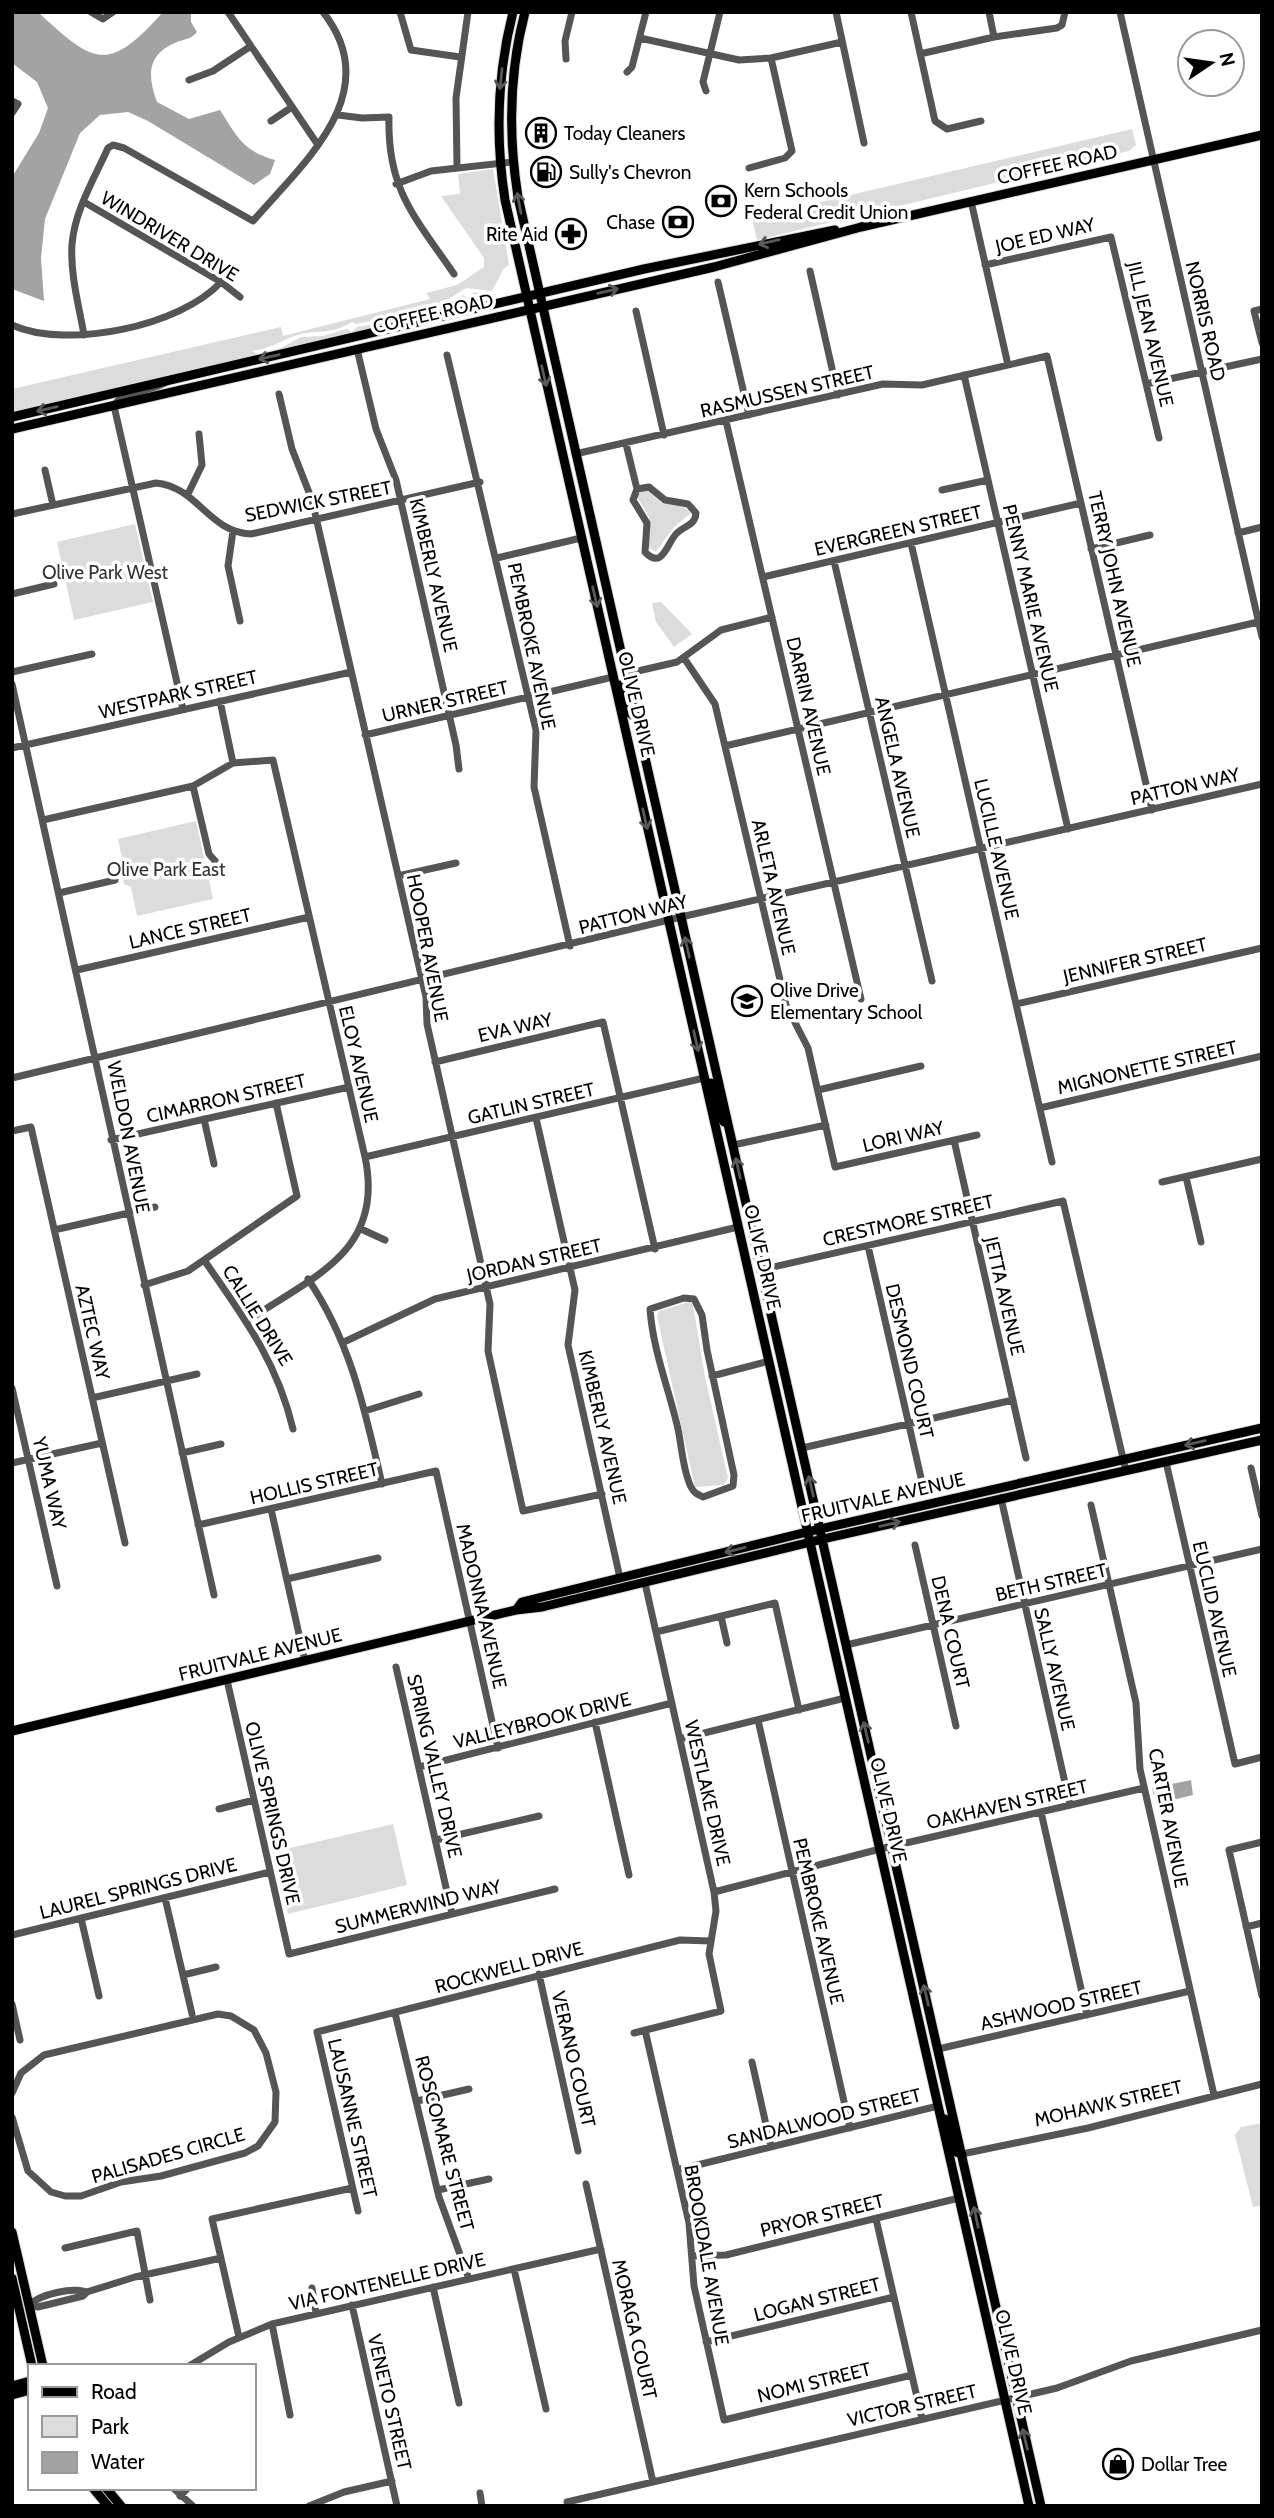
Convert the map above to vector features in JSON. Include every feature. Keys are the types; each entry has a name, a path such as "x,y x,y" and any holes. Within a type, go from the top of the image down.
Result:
{"main road":[{"name":"OLIVE DRIVE","path":"513,12 500,86 500,163 526,296 1029,2506"},
{"name":"OLIVE DRIVE","path":"525,12 511,94 513,162 538,293 821,1529 1040,2506"},
{"name":"COFFEE ROAD","path":"12,429 767,254 861,227 1262,135"},
{"name":"COFFEE ROAD","path":"12,417 538,293 806,234 861,227"},
{"path":"357,349 362,343 408,330 416,323"},
{"path":"305,361 309,355 341,347 349,339"},
{"path":"553,416 569,451 575,454"},
{"path":"581,538 589,542 604,581"},
{"path":"603,632 619,671 625,674"},
{"path":"613,677 620,682 627,711 635,717"},
{"path":"704,1078 711,1080 721,1120 728,1126"},
{"path":"738,1227 755,1266 760,1270"},
{"path":"769,1361 776,1365 789,1398"},
{"name":"FRUITVALE AVENUE","path":"516,1610 522,1602 807,1532 1262,1428"},
{"name":"FRUITVALE AVENUE","path":"12,1731 516,1610 522,1611 645,1583 810,1542 1262,1440"},
{"path":"595,1594 621,1578"},
{"path":"939,2109 948,2122 956,2152 962,2154"},
{"path":"12,2232 43,2364"},
{"path":"12,2263 23,2302 29,2305"},
{"path":"12,2278 32,2364"},
{"path":"1022,2477 1029,2481 1040,2506"},
{"path":"95,2490 108,2506"},
{"path":"108,2490 121,2506"}],"street":[{"path":"91,12 103,19 113,12"},
{"path":"228,12 318,145"},
{"path":"85,335 72,257 74,232 83,202 108,148 113,145 124,148 253,221 318,145 338,115 345,83 345,61 337,36 323,12"},
{"path":"400,12 411,50 460,57"},
{"path":"457,167 455,122 460,57 468,12"},
{"path":"566,59 565,41 572,12"},
{"path":"627,72 632,67 646,12"},
{"path":"706,91 703,82 720,12"},
{"path":"836,12 864,143"},
{"path":"911,12 935,121 940,127 947,129 981,121"},
{"path":"989,12 994,37"},
{"path":"920,54 994,37 1057,28 1064,22 1065,12"},
{"name":"NORRIS ROAD","path":"1120,12 1262,637"},
{"path":"640,38 739,60 771,58 842,42"},
{"path":"189,80 213,71 251,46"},
{"path":"749,168 785,158 792,150 771,58"},
{"path":"12,113 15,102"},
{"path":"271,121 292,107"},
{"path":"338,115 389,117 390,160 396,184 454,274"},
{"path":"396,184 431,171 513,162"},
{"path":"971,201 1008,365"},
{"name":"WINDRIVER DRIVE","path":"83,202 221,282 240,297"},
{"name":"JOE ED WAY","path":"985,265 1111,237"},
{"name":"JILL JEAN AVENUE","path":"1111,237 1159,438"},
{"path":"810,271 838,395"},
{"path":"12,325 44,335 85,335 179,312 201,301 221,282"},
{"path":"718,282 749,415"},
{"path":"1262,309 1254,311 1262,343"},
{"path":"636,311 664,435"},
{"name":"KIMBERLY AVENUE","path":"357,349 376,429 400,500 450,716 459,769"},
{"name":"PEMBROKE AVENUE","path":"447,355 480,482 529,697 537,740 534,787 570,946"},
{"name":"RASMUSSEN STREET","path":"575,454 883,384 914,386 1047,356"},
{"name":"TERRY JOHN AVENUE","path":"1047,356 1152,810"},
{"path":"1146,384 1262,359"},
{"name":"PENNY MARIE AVENUE","path":"964,375 1068,829"},
{"path":"169,381 159,388 120,398 114,405 183,709"},
{"name":"HOOPER AVENUE","path":"279,394 292,449 316,520 422,981 435,1062 491,1312 488,1352 523,1511 601,1494"},
{"name":"DARRIN AVENUE","path":"726,421 860,999"},
{"path":"12,514 132,486 164,484 188,494 202,465 199,434"},
{"path":"626,444 637,489 633,500 647,523 645,552 651,557 659,558 665,554 677,533 695,521 695,510 688,504 665,500 649,486 637,489"},
{"path":"45,470 53,505"},
{"path":"942,490 988,480"},
{"name":"SEDWICK STREET","path":"188,494 212,520 233,531 259,533 480,482"},
{"name":"EVERGREEN STREET","path":"762,577 1081,503"},
{"path":"1238,533 1262,527"},
{"path":"233,531 228,566 240,621"},
{"path":"1091,549 1150,535"},
{"path":"497,558 581,538"},
{"name":"LUCILLE AVENUE","path":"911,543 1052,1162"},
{"name":"ANGELA AVENUE","path":"834,561 932,981"},
{"path":"12,594 54,584"},
{"path":"625,674 667,666 684,658 721,630 772,617"},
{"path":"725,746 1258,622"},
{"path":"12,672 92,654"},
{"name":"ARLETA AVENUE","path":"684,658 712,696 786,1005 805,1040 835,1167"},
{"name":"WESTPARK STREET","path":"12,748 351,672"},
{"name":"URNER STREET","path":"365,735 613,677"},
{"name":"WELDON AVENUE","path":"12,684 214,1595"},
{"path":"43,820 193,786 233,763 220,701"},
{"name":"ELOY AVENUE","path":"233,763 273,760 365,1157 370,1198 361,1229 346,1251 247,1321"},
{"name":"PATTON WAY","path":"12,1078 570,946 668,920 1262,784"},
{"path":"193,786 209,854 216,862"},
{"path":"398,876 456,863"},
{"path":"60,893 115,880"},
{"name":"LANCE STREET","path":"77,970 309,917"},
{"name":"JENNIFER STREET","path":"1016,1004 1262,948"},
{"name":"EVA WAY","path":"435,1062 603,1022 621,1099"},
{"name":"MIGNONETTE STREET","path":"1040,1108 1262,1056"},
{"path":"818,1090 921,1066"},
{"name":"GATLIN STREET","path":"365,1157 704,1078"},
{"name":"CIMARRON STREET","path":"111,1140 349,1087"},
{"path":"621,1099 655,1249"},
{"path":"144,1285 182,1275 297,1196 276,1103"},
{"name":"KIMBERLY AVENUE","path":"536,1118 575,1299 568,1326 568,1345 621,1578"},
{"path":"204,1119 214,1164"},
{"path":"733,1145 826,1125"},
{"name":"AZTEC WAY","path":"12,1131 31,1127 125,1543"},
{"name":"LORI WAY","path":"835,1167 977,1135"},
{"name":"JETTA AVENUE","path":"954,1140 1026,1458"},
{"path":"1162,1182 1262,1159"},
{"path":"1186,1177 1201,1242"},
{"name":"CRESTMORE STREET","path":"760,1270 1063,1201 1123,1460"},
{"path":"54,1230 155,1206"},
{"name":"JORDAN STREET","path":"344,1342 427,1301 655,1249 738,1227"},
{"path":"361,1229 385,1240"},
{"name":"DESMOND COURT","path":"868,1246 922,1482"},
{"name":"CALLIE DRIVE","path":"204,1260 247,1321 276,1371 293,1429"},
{"path":"308,1279 344,1342 365,1411 382,1484"},
{"path":"684,1298 694,1299 702,1315 712,1376 734,1475 733,1486 703,1497 694,1493 689,1484 677,1426 662,1381 650,1309 684,1298"},
{"path":"712,1376 769,1361"},
{"path":"92,1398 197,1374"},
{"name":"YUMA WAY","path":"12,1388 57,1586"},
{"path":"365,1411 419,1394"},
{"path":"802,1448 1013,1400"},
{"path":"12,1463 102,1443"},
{"path":"182,1453 221,1444"},
{"path":"1123,1460 1126,1471"},
{"name":"EUCLID AVENUE","path":"1166,1462 1234,1764 1262,1757"},
{"path":"1251,1468 1262,1516"},
{"name":"HOLLIS STREET","path":"198,1525 436,1471"},
{"name":"MADONNA AVENUE","path":"436,1471 498,1748"},
{"name":"SALLY AVENUE","path":"1001,1498 1070,1805"},
{"name":"CARTER AVENUE","path":"1091,1505 1136,1703 1138,1755 1144,1788 1214,2095"},
{"path":"271,1509 305,1661"},
{"name":"DENA COURT","path":"915,1545 956,1726"},
{"name":"BETH STREET","path":"846,1645 1262,1549"},
{"path":"287,1579 378,1558"},
{"name":"WESTLAKE DRIVE","path":"645,1583 715,1892 716,1911 710,1941 710,1964 721,2011 645,2030"},
{"path":"656,1632 775,1603 799,1710"},
{"path":"721,1616 727,1643"},
{"name":"SPRING VALLEY DRIVE","path":"396,1667 452,1914"},
{"name":"OLIVE SPRINGS DRIVE","path":"227,1680 289,1954"},
{"path":"680,1739 845,1698"},
{"name":"VALLEYBROOK DRIVE","path":"419,1768 672,1703"},
{"name":"PEMBROKE AVENUE","path":"758,1720 850,2128"},
{"path":"595,1722 629,1875"},
{"name":"OAKHAVEN STREET","path":"715,1892 793,1874 892,1846 1144,1788"},
{"path":"219,1809 254,1800"},
{"path":"1041,1812 1087,2015"},
{"path":"436,1840 539,1816"},
{"path":"1262,1842 1229,1850 1262,1996"},
{"name":"LAUREL SPRINGS DRIVE","path":"12,1935 270,1872"},
{"name":"SUMMERWIND WAY","path":"289,1954 555,1889"},
{"path":"165,1898 192,2014"},
{"path":"81,1918 99,1996"},
{"path":"1246,1927 1262,1923"},
{"name":"ROCKWELL DRIVE","path":"317,2032 680,1940 710,1941"},
{"path":"183,1975 216,1967"},
{"name":"VERANO COURT","path":"539,1974 578,2151"},
{"name":"ASHWOOD STREET","path":"938,2049 1190,1991"},
{"path":"12,2004 20,2040"},
{"name":"ROSCOMARE STREET","path":"395,2013 438,2190 469,2279"},
{"name":"PALISADES CIRCLE","path":"12,2093 21,2073 44,2055 218,2014 243,2022 261,2041 276,2092 277,2107 268,2135 245,2153 161,2176 121,2182 81,2196 58,2194 38,2183 28,2171 14,2135 12,2117"},
{"path":"634,2033 645,2030"},
{"name":"BROOKDALE AVENUE","path":"645,2030 691,2231 694,2286 724,2420"},
{"name":"LAUSANNE STREET","path":"317,2032 358,2211"},
{"path":"752,2062 771,2147"},
{"name":"MOHAWK STREET","path":"962,2154 1088,2128 1262,2084"},
{"path":"417,2101 469,2089"},
{"name":"SANDALWOOD STREET","path":"677,2170 939,2109"},
{"path":"438,2190 489,2179"},
{"name":"MORAGA COURT","path":"586,2184 653,2482"},
{"path":"239,2337 212,2219 352,2188"},
{"name":"PRYOR STREET","path":"692,2256 726,2255 959,2198"},
{"path":"876,2219 922,2419"},
{"path":"65,2248 137,2231 150,2300"},
{"name":"VIA FONTENELLE DRIVE","path":"193,2364 239,2337 272,2324 601,2249"},
{"path":"29,2305 36,2298 79,2289 87,2292 147,2274 221,2258"},
{"path":"514,2269 546,2409"},
{"path":"433,2287 459,2403"},
{"path":"312,2288 316,2313"},
{"name":"LOGAN STREET","path":"706,2342 894,2297"},
{"name":"VENETO STREET","path":"352,2305 397,2506"},
{"path":"272,2324 290,2415"},
{"name":"VICTOR STREET","path":"568,2504 1071,2384 1131,2361 1262,2330"},
{"name":"NOMI STREET","path":"724,2420 912,2375"},
{"path":"309,2506 344,2491 392,2481"},
{"path":"175,2490 193,2506"},
{"path":"180,2496 186,2490"},
{"path":"480,2493 482,2506"}],"green space":[{"path":"1132,129 1136,145 1129,151 757,240 752,218"},
{"path":"493,169 509,265 504,268 492,291 466,288 433,309 356,324 352,322 331,330 298,335 252,351 257,354 281,348 301,337 323,336 347,329 352,332 357,327 428,315 12,413 12,389 281,327 283,336 430,299 426,293 457,285 484,267 484,258 441,196 460,194 458,174"},
{"path":"472,293 497,295 440,312 438,309 463,295 467,298"},
{"path":"645,489 662,503 684,507 691,513 674,527 656,552 649,547 649,517 636,495"},
{"name":"Olive Park West","path":"135,524 153,602 74,620 57,542"},
{"path":"661,602 692,634 674,647 656,622 652,603"},
{"name":"Olive Park East","path":"196,821 213,899 137,916 131,887 124,884 121,872 124,868 118,839"},
{"path":"689,1302 693,1305 705,1377 728,1478 724,1485 695,1487 657,1316 659,1311"},
{"path":"393,1824 407,1885 288,1914 273,1852"},
{"path":"1262,2123 1262,2205 1253,2207 1235,2135 1241,2127"}],"water":[{"path":"12,12 38,12 73,43 101,55 114,53 128,45 163,12 191,12 191,22 197,32 167,47 152,66 152,83 157,102 189,119 220,110 242,142 255,152 275,160 270,174 254,185 148,121 128,112 100,115 80,133 45,219 41,258 44,301 12,289 12,177 39,133 48,108 37,82 12,63"},
{"path":"1191,1780 1193,1795 1156,1804 1152,1788"}],"place":[{"name":"Today Cleaners","path":"541,133"},
{"name":"Sully's Chevron","path":"546,172"},
{"name":"Kern Schools Federal Credit Union","path":"721,201"},
{"name":"Chase","path":"678,222"},
{"name":"Rite Aid","path":"571,234"},
{"name":"Olive Drive Elementary School","path":"747,1001"},
{"name":"Dollar Tree","path":"1118,2464"}]}
